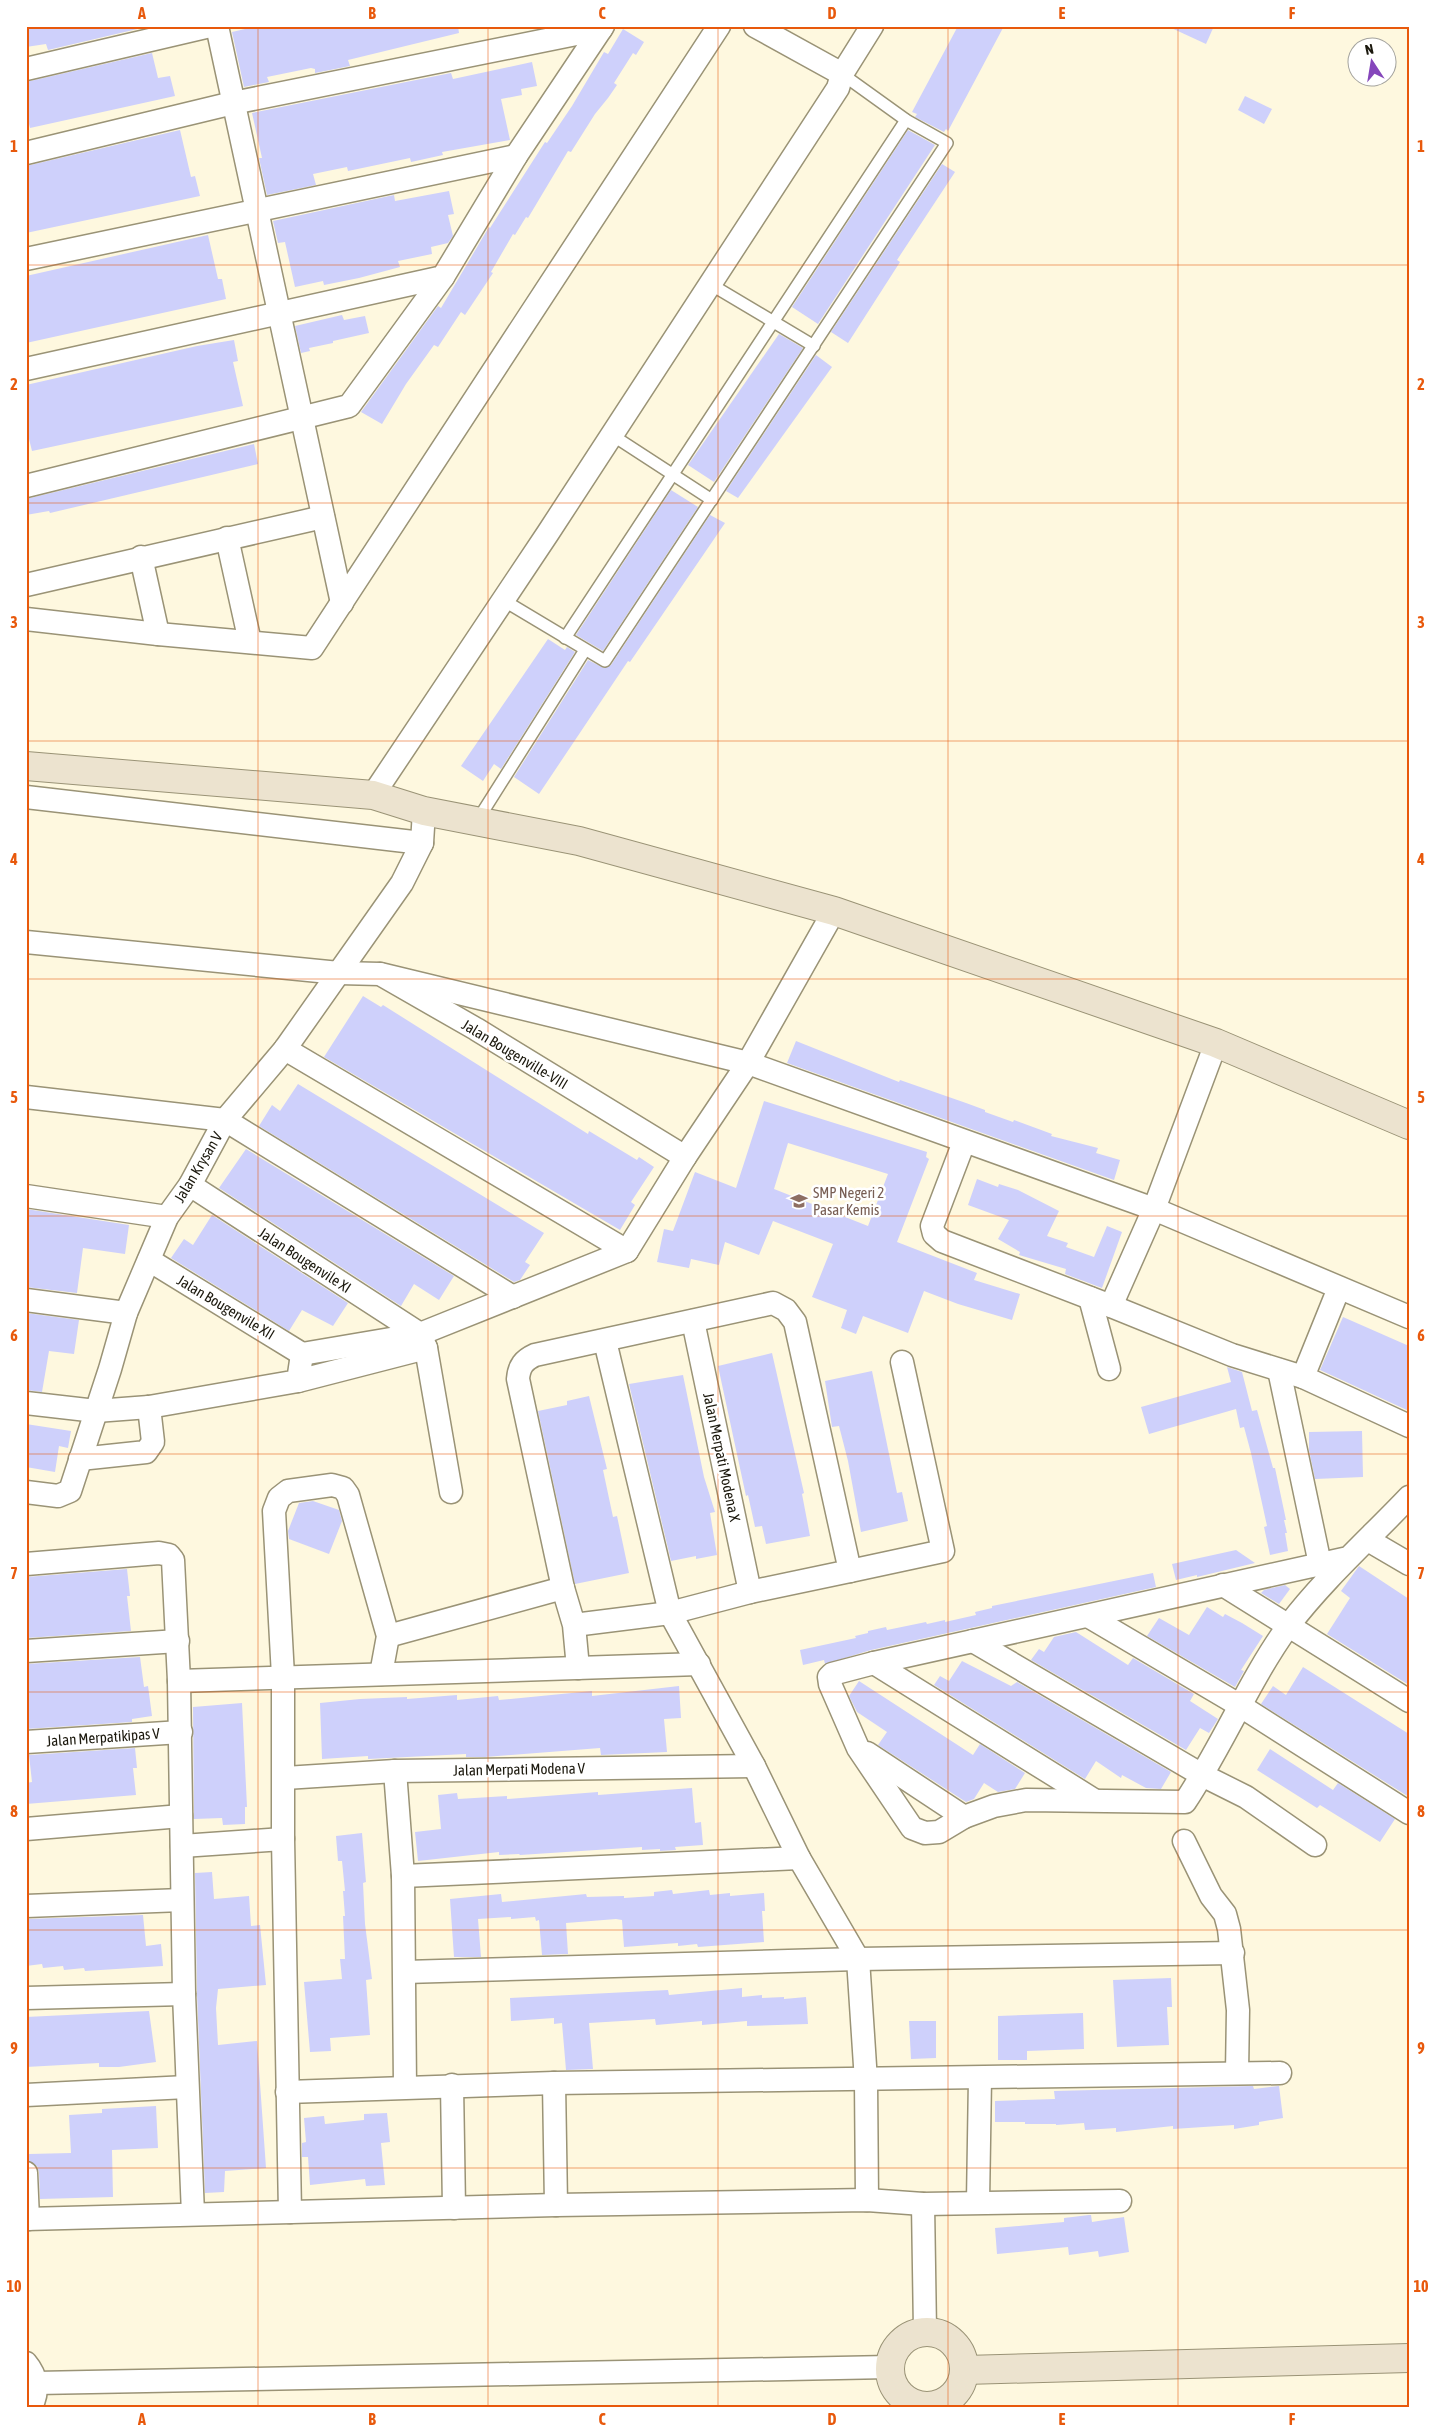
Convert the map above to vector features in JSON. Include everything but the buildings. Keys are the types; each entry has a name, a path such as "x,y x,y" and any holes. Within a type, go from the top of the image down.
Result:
{"street":[{"path":"26,70 210,26"},
{"path":"217,26 300,420 342,602"},
{"path":"26,619 158,634 312,648 719,26"},
{"path":"755,26 842,74"},
{"path":"373,795 612,435 838,88 842,74 872,26"},
{"path":"26,153 233,103 602,28"},
{"path":"26,486 300,420 349,406 443,277 516,156 602,28"},
{"path":"26,259 516,156"},
{"path":"26,369 443,277"},
{"path":"26,585 141,557 322,517"},
{"path":"227,538 250,642"},
{"path":"141,557 158,634"},
{"path":"26,766 373,795 424,811 579,841 834,911 1216,1043 1409,1125"},
{"path":"26,797 422,843 424,811"},
{"name":"Jalan Krysan V","path":"26,1492 58,1496 70,1491 110,1369 126,1312 167,1217 190,1186 225,1120 284,1049 339,973 402,883 422,843"},
{"path":"26,1403 96,1411 149,1407 298,1381 423,1341 513,1297 627,1251 685,1157 748,1063 834,911"},
{"name":"Jalan Bougenville-VIII","path":"26,942 339,973 380,974 476,1029 685,1157"},
{"path":"380,974 748,1063 1154,1209 1409,1317"},
{"path":"1111,1306 1154,1209 1216,1043"},
{"path":"284,1049 627,1251"},
{"path":"26,1097 225,1120 513,1297"},
{"path":"964,1142 932,1226 934,1234 942,1241 1232,1355 1303,1377 1409,1426"},
{"name":"Jalan Bougenvile XI","path":"190,1186 423,1341"},
{"path":"26,1196 167,1217"},
{"name":"Jalan Bougenvile XII","path":"149,1260 302,1354"},
{"path":"1303,1377 1339,1288"},
{"path":"1090,1298 1109,1370"},
{"path":"26,1300 126,1312"},
{"path":"578,1668 574,1625 563,1588 518,1379 519,1371 525,1360 535,1355 773,1303 786,1310 795,1322 850,1571"},
{"name":"Jalan Merpati Modena X","path":"693,1321 750,1592"},
{"path":"298,1381 302,1354 423,1341"},
{"path":"423,1341 451,1492"},
{"path":"605,1341 670,1613 754,1766 799,1858 858,1959 866,2080 866,2200"},
{"path":"574,1625 670,1613 750,1592 943,1551 902,1362"},
{"path":"1279,1370 1320,1564"},
{"path":"80,1459 146,1452 153,1442 149,1407"},
{"path":"290,2212 283,1839 285,1778 283,1676 274,1512 279,1498 288,1491 332,1485 343,1488 348,1495 388,1636 381,1674"},
{"path":"1348,1558 874,1663 832,1674 829,1680 858,1748 912,1828 925,1833 939,1832 964,1817 994,1806 1026,1800 1184,1802 1202,1775 1239,1705 1290,1625 1348,1558 1409,1497"},
{"path":"1368,1540 1409,1564"},
{"path":"26,1564 159,1553 169,1555 174,1566 181,1732 184,1994 193,2214"},
{"path":"1223,1585 1290,1625 1409,1701"},
{"path":"388,1636 563,1588"},
{"path":"1088,1616 1239,1705 1409,1813"},
{"path":"26,1651 178,1641"},
{"path":"974,1641 1202,1775 1246,1797 1315,1844"},
{"path":"874,1663 1095,1800"},
{"path":"179,1681 283,1676 699,1664"},
{"name":"Jalan Merpatikipas V","path":"26,1742 181,1732"},
{"path":"858,1748 964,1817"},
{"name":"Jalan Merpati Modena V","path":"285,1778 395,1771 754,1766"},
{"path":"395,1771 403,1876 405,2086"},
{"path":"26,1829 181,1816"},
{"path":"182,1846 283,1839"},
{"path":"1184,1841 1210,1896 1225,1914 1233,1952 1238,2010 1237,2073"},
{"path":"403,1876 799,1858"},
{"path":"26,1906 182,1900"},
{"path":"405,1972 858,1959 1233,1952"},
{"path":"26,1998 184,1994"},
{"path":"287,2092 405,2086 554,2083 866,2080 1237,2073 1280,2074"},
{"path":"978,2202 980,2078"},
{"path":"554,2083 556,2205"},
{"path":"452,2085 454,2208"},
{"path":"26,2095 187,2088"},
{"path":"26,2173 27,2219 556,2205 866,2200 923,2204 1120,2201"},
{"path":"923,2204 925,2331"},
{"path":"925,2331 937,2332 958,2346 963,2357 965,2370 962,2383 954,2395 942,2403 929,2407 913,2404 900,2396 891,2382 889,2367 892,2354 900,2342 911,2334 925,2331"},
{"path":"965,2370 1409,2358"},
{"path":"31,2407 35,2398 31,2373 889,2367"}],"lane":[{"path":"503,600 605,661 947,143 906,120 842,74"},
{"path":"565,638 906,120"},
{"path":"710,284 814,346"},
{"path":"612,435 712,500"},
{"path":"477,821 585,650"}],"place":[{"name":"SMP Negeri 2 Pasar Kemis","path":"799,1201"}]}
